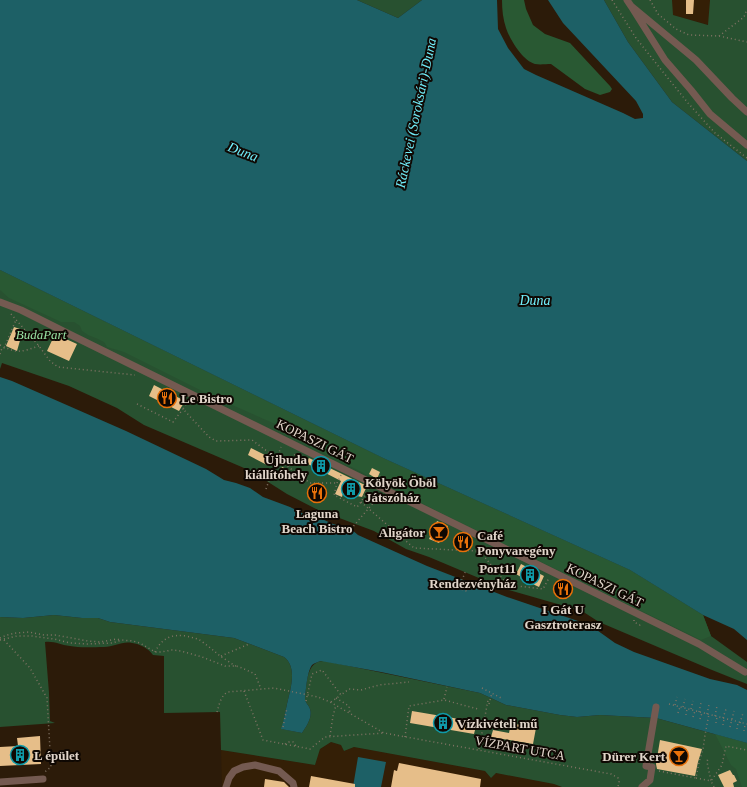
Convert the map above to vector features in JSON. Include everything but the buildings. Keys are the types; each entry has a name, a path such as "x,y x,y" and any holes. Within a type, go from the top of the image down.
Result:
{"street":[{"path":"629,3 696,60 747,112"},
{"path":"629,3 665,60 710,114 747,145"},
{"name":"KOPASZI GÁT","path":"0,302 21,310 699,644 745,672"},
{"path":"642,787 650,780 652,769 652,767 646,766 656,707"},
{"path":"226,787 229,778 234,771 243,767 255,765 278,771 293,783 294,787"},
{"path":"0,782 43,779"}],"path":[{"path":"650,0 658,14 676,29 689,35 719,36 747,42"},
{"path":"719,36 744,17 747,10"},
{"path":"11,314 50,361 58,367 135,375"},
{"path":"0,354 16,320"},
{"path":"0,346 18,352 39,346"},
{"path":"137,404 173,422 184,409 192,394"},
{"path":"184,409 212,439 216,441 252,440 310,483 337,483 334,495 357,507 371,482"},
{"path":"266,489 284,439"},
{"path":"288,467 299,447"},
{"path":"350,529 385,489"},
{"path":"361,502 414,548 476,551 483,555 509,585 542,589 552,572"},
{"path":"466,570 458,588 469,592"},
{"path":"0,639 12,634 29,632 88,641 132,641 140,643 155,652 172,650 181,651 225,666 236,666"},
{"path":"3,640 17,636 32,636 70,643 87,644 112,644 122,640"},
{"path":"155,652 162,642 173,636 196,639 236,666 255,674 261,689"},
{"path":"0,639 3,640 30,668 47,698 52,767 46,770 43,779"},
{"path":"220,656 248,644"},
{"path":"306,701 312,674 322,670 341,695"},
{"path":"330,702 349,689 361,690 379,685 409,682"},
{"path":"444,700 447,687"},
{"name":"VÍZPART UTCA","path":"218,712 219,705 225,694 228,692 274,688 318,697 336,705 384,733 611,774 618,778 618,787"},
{"path":"482,688 503,699"},
{"path":"244,691 263,740 310,749 325,737 384,733"},
{"path":"489,704 492,694"},
{"path":"675,705 677,697"},
{"path":"336,698 349,706 350,714"},
{"path":"678,713 685,699"},
{"path":"405,737 409,706 444,700 478,709"},
{"path":"479,750 488,700"},
{"path":"691,710 693,701"},
{"path":"699,712 701,703"},
{"path":"669,704 746,724 744,731"},
{"path":"330,736 336,705"},
{"path":"696,778 703,749 709,705"},
{"path":"716,723 717,706"},
{"path":"283,727 286,708"},
{"path":"723,725 726,708"},
{"path":"686,715 688,709"},
{"path":"693,717 695,710"},
{"path":"730,727 734,711"},
{"path":"700,719 702,712"},
{"path":"737,729 743,713"},
{"path":"711,781 722,765 726,746 747,750"},
{"path":"708,758 707,762 711,781 714,787"},
{"path":"655,770 711,781"}],"shaded area":[{"path":"672,0 710,0 709,25 672,15"},
{"path":"331,742 341,745 344,751 354,747 485,771 491,778 496,773 554,784 562,787 222,787 221,750 315,765 320,749"}],"green space":[{"path":"357,0 422,0 398,18"},
{"path":"502,0 524,0 533,25 545,34 570,43 610,86 612,89 610,92 600,95 585,89 551,64 535,64 526,59 514,44 508,33 503,18"},
{"path":"604,0 672,0 673,15 708,25 710,0 747,0 747,161 672,102 628,42"},
{"name":"BudaPart","path":"0,270 383,458 630,570 703,615 711,636 747,662 747,684 599,622 582,611 505,589 406,549 374,531 318,510 287,494 251,471 144,425 117,408 69,386 2,363 0,369"},
{"path":"0,270 383,458 630,570 703,615 711,636 701,640 439,512 311,446 300,434 214,397 124,352 107,347 104,342 82,331 80,326 74,322 61,322 9,298 0,290"},
{"path":"54,615 98,618 110,622 234,638 284,657 291,667 292,679 282,729 302,733 309,722 311,712 305,698 307,680 314,664 325,661 480,693 506,705 577,717 600,715 656,718 747,743 747,787 562,787 554,784 496,773 491,778 485,771 354,747 344,751 341,745 331,742 320,749 315,765 221,750 220,712 164,713 164,656 153,655 149,650 138,644 128,643 121,643 108,647 74,647 45,642 50,721 55,723 0,727 0,617 23,618"},
{"path":"715,734 747,743 747,787 742,787 736,769 731,765"}],"water":[{"name":"Duna","path":"0,0 357,0 398,18 422,0 497,0 498,29 508,48 524,69 635,119 643,118 643,114 636,101 563,23 548,0 604,0 628,42 672,102 747,161 747,640 734,629 703,615 630,570 383,458 0,270"},
{"path":"0,377 126,431 206,469 224,480 250,488 263,497 304,514 351,529 358,535 427,566 507,597 578,621 594,628 615,643 634,652 710,679 737,685 747,690 747,743 656,718 600,715 577,717 506,705 480,693 321,661 312,665 309,672 305,698 311,715 309,722 302,733 281,729 292,679 291,667 284,657 234,638 110,622 98,618 54,615 23,618 0,617"},
{"path":"358,757 386,762 381,787 353,787"}],"place":[{"name":"Le Bistro","path":"167,398"},
{"name":"Újbuda kiállítóhely","path":"321,466"},
{"name":"Kölyök Öböl Játszóház","path":"351,489"},
{"name":"Laguna Beach Bistro","path":"317,493"},
{"name":"Aligátor","path":"439,532"},
{"name":"Café Ponyvaregény","path":"463,542"},
{"name":"Port11 Rendezvényház","path":"530,575"},
{"name":"I Gát U Gasztroterasz","path":"563,589"},
{"name":"Vízkivételi mű","path":"443,723"},
{"name":"L épület","path":"20,755"},
{"name":"Dürer Kert","path":"679,756"}],"water label":[{"name":"Ráckevei (Soroksári)-Duna","path":"416,113"}]}
